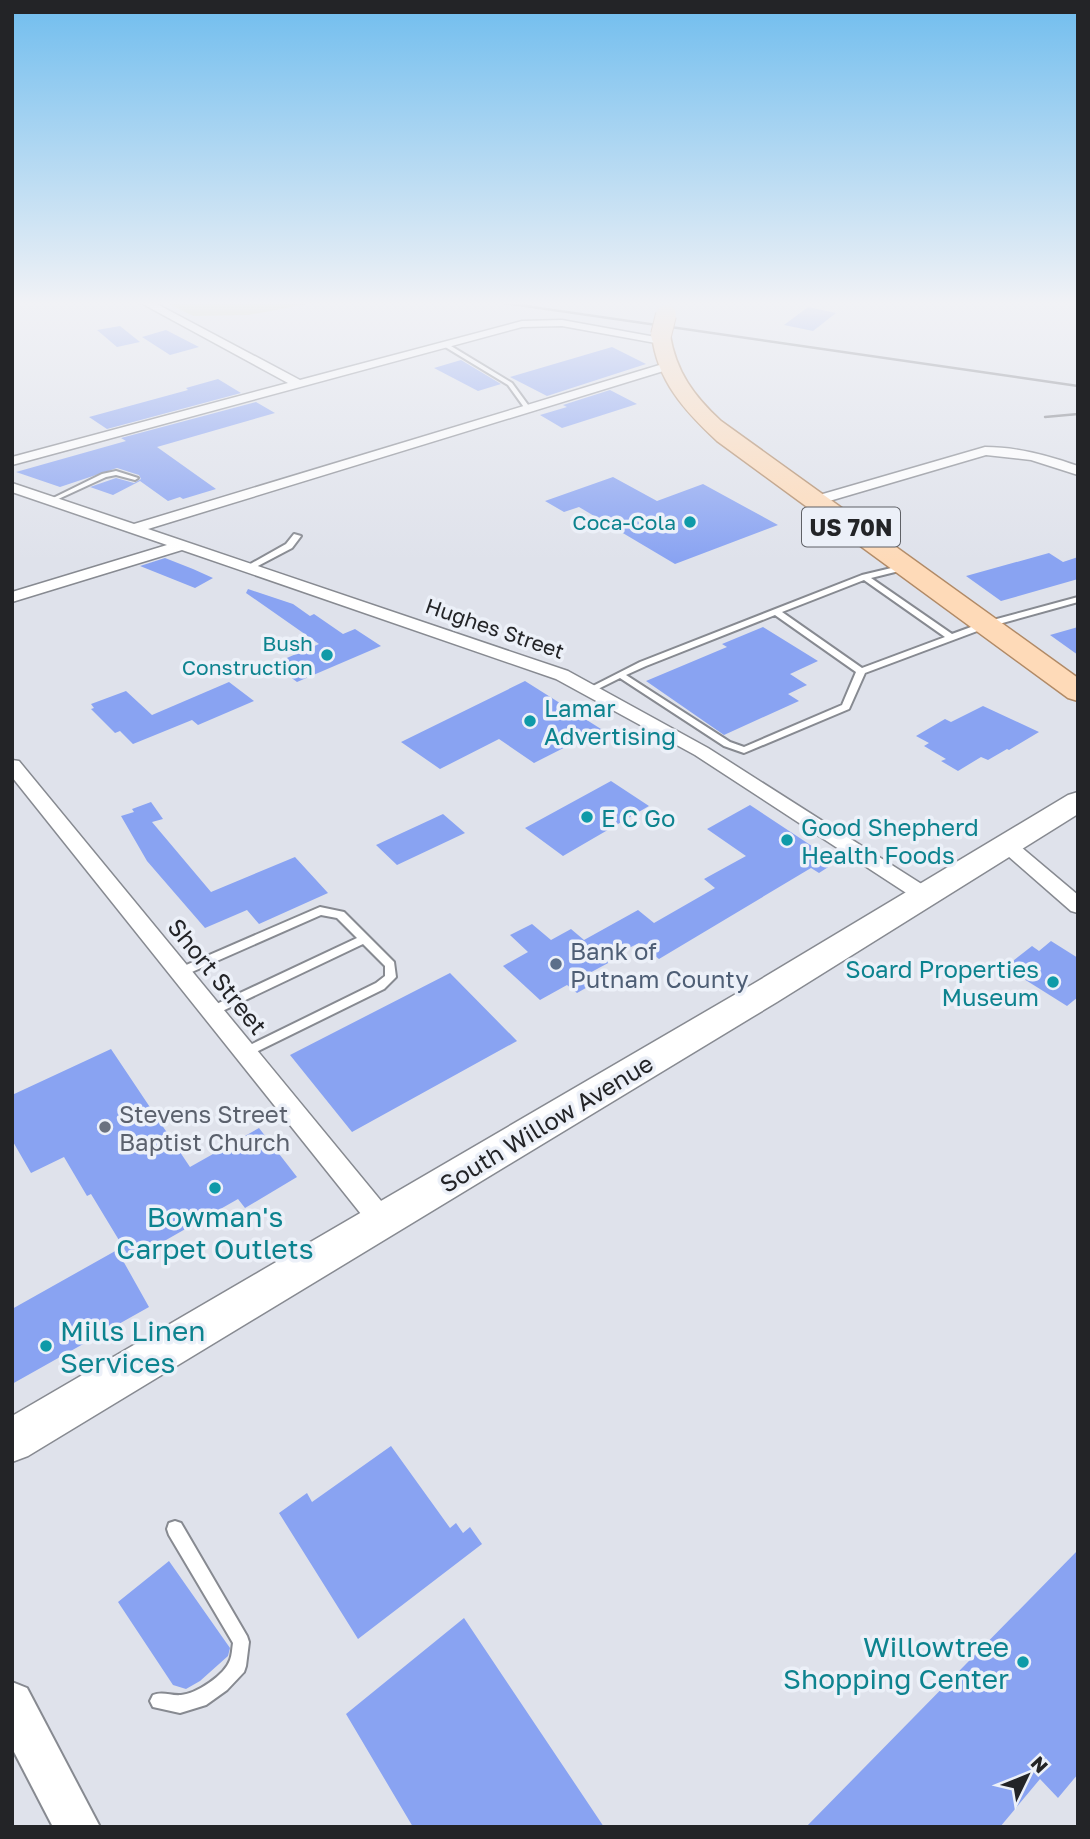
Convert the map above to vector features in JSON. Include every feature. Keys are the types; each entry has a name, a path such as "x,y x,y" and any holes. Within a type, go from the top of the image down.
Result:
{"main road":[{"name":"US 70N","path":"680,389 691,407 725,436 1078,692"},
{"name":"South Willow Avenue","path":"12,1441 1078,801"}],"street":[{"path":"12,461 281,389"},
{"path":"135,528 594,389"},
{"path":"814,500 985,451 1011,450 1035,455 1078,471"},
{"name":"Hughes Street","path":"12,487 562,675 681,737 924,895"},
{"path":"12,597 182,545"},
{"name":"Short Street","path":"12,765 382,1221"},
{"path":"1007,845 1078,906"},
{"path":"12,1703 77,1827"}],"lane":[{"path":"513,389 528,409"},
{"path":"52,500 104,475 116,473 135,478"},
{"path":"249,567 289,546 297,536"},
{"path":"591,689 865,577 905,567"},
{"path":"865,577 952,638"},
{"path":"620,675 727,744 744,750 846,707 861,671 985,625 1078,599"},
{"path":"776,612 861,671"},
{"path":"181,972 320,911 340,915 390,965 391,977 380,986 246,1052"},
{"path":"212,1011 364,939"},
{"path":"159,1701 180,1704 200,1699 238,1666 241,1642 175,1529"}],"building":[{"path":"234,389 241,393 107,429 89,417 188,390"},
{"path":"533,389 569,389 547,396"},
{"path":"610,390 637,404 562,428 540,415 567,407 563,405"},
{"path":"256,402 275,413 157,447 216,489 183,499 180,497 168,501 140,481 113,495 90,487 116,478 134,483 141,479 139,475 117,468 60,487 16,472 126,441 121,438"},
{"name":"Coca-Cola","path":"613,477 657,501 703,484 778,525 675,564 579,507 564,512 545,501"},
{"path":"1049,553 1063,562 1078,557 1078,579 1001,601 966,576"},
{"path":"165,558 213,578 195,588 140,566"},
{"name":"Bush Construction","path":"248,589 293,604 310,616 314,614 343,634 355,629 381,646 297,682 273,664 319,644 246,593"},
{"path":"763,627 818,661 790,674 807,685 788,694 799,701 724,735 646,681 727,647 722,644"},
{"path":"1078,627 1078,655 1050,635"},
{"name":"Lamar Advertising","path":"525,681 601,729 534,763 499,739 440,769 401,742"},
{"path":"229,682 254,701 198,725 192,720 133,744 120,731 115,733 91,709 94,708 91,704 126,691 152,715"},
{"path":"983,706 1039,732 1009,750 988,760 981,757 958,771 941,761 946,759 924,746 929,743 916,736 945,719 951,722"},
{"name":"E C Go","path":"611,781 649,806 563,856 525,828"},
{"path":"151,802 163,819 152,822 211,892 295,857 328,893 259,924 247,910 205,928 147,861 121,816"},
{"path":"750,805 836,862 819,873 811,868 659,959 639,943 607,959 610,962 584,976 593,984 577,993 567,985 540,1000 503,966 528,952 510,935 532,924 551,940 571,929 584,940 638,910 654,923 715,888 704,879 746,856 707,829"},
{"path":"443,814 465,833 397,865 376,845"},
{"name":"Soard Properties Museum","path":"1051,941 1078,958 1078,997 1067,1006 1005,967 1032,946 1039,951"},
{"path":"450,973 517,1041 352,1132 290,1055"},
{"path":"111,1049 190,1167 259,1128 297,1177 245,1208 238,1199 131,1260 91,1194 87,1196 64,1157 31,1173 12,1140 12,1095"},
{"name":"Mills Linen Services","path":"117,1250 149,1307 12,1384 12,1309"},
{"path":"391,1446 450,1528 456,1523 463,1533 470,1527 482,1544 358,1639 279,1513 307,1493 312,1502"},
{"name":"Willowtree Shopping Center","path":"1078,1550 1078,1774 1058,1798 1040,1779 1000,1827 806,1827"},
{"path":"169,1561 230,1648 228,1656 200,1681 186,1689 173,1685 118,1602"},
{"path":"464,1618 604,1827 413,1827 346,1714"}],"railway":[{"path":"1045,417 1078,414"}],"place":[{"name":"Coca-Cola","path":"690,522"},
{"name":"Bush Construction","path":"327,655"},
{"name":"Lamar Advertising","path":"530,721"},
{"name":"E C Go","path":"587,817"},
{"name":"Good Shepherd Health Foods","path":"787,840"},
{"name":"Bank of Putnam County","path":"556,964"},
{"name":"Soard Properties Museum","path":"1053,982"},
{"name":"Stevens Street Baptist Church","path":"105,1127"},
{"name":"Bowman's Carpet Outlets","path":"215,1188"},
{"name":"Mills Linen Services","path":"46,1346"},
{"name":"Willowtree Shopping Center","path":"1023,1662"}]}
